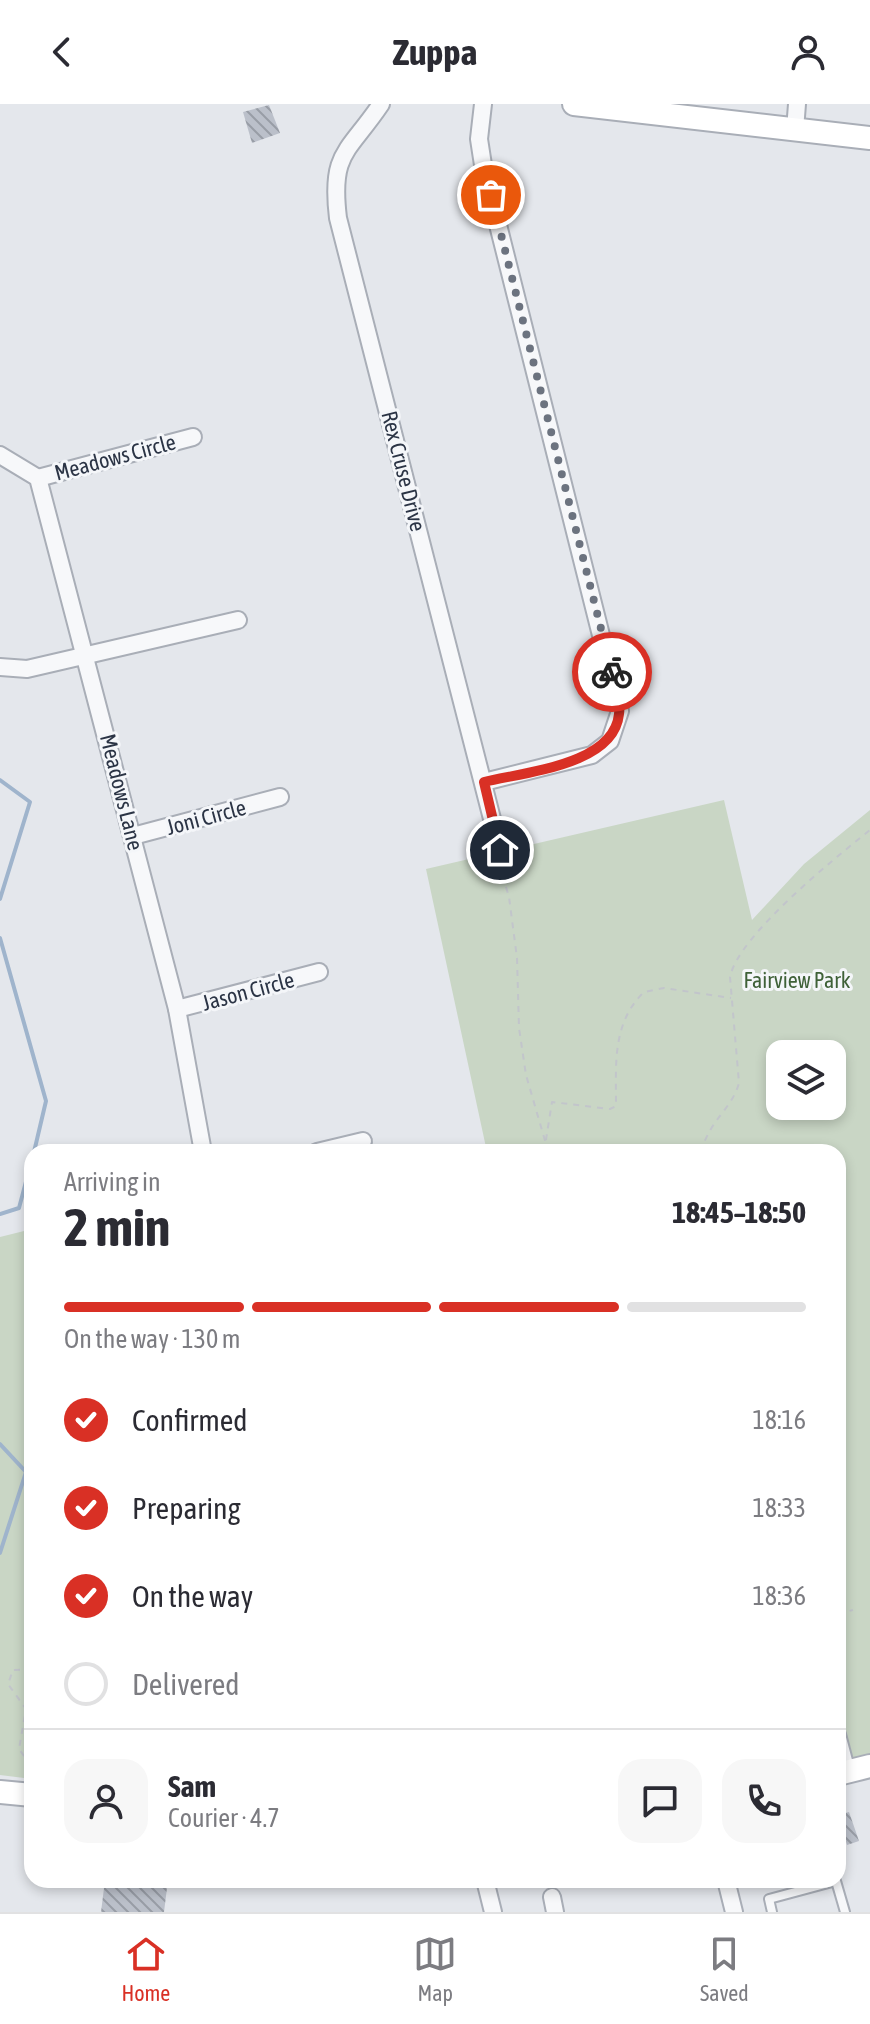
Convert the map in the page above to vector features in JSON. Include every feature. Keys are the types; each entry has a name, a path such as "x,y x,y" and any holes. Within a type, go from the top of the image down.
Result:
{"street":[{"name":"Rex Cruse Drive","path":"381,104 338,164 334,183 338,218 500,850"},
{"path":"483,104 479,139 483,165 620,711 610,741 592,755 484,782"},
{"path":"574,104 870,138"},
{"path":"795,130 797,104"},
{"name":"Meadows Circle","path":"38,478 193,437"},
{"path":"0,455 38,478"},
{"name":"Meadows Lane","path":"38,478 177,1009 202,1144"},
{"path":"0,667 27,669 238,620"},
{"name":"Joni Circle","path":"133,836 280,797"},
{"name":"Jason Circle","path":"177,1009 319,972"},
{"path":"350,1144 363,1141"},
{"path":"0,1792 24,1794"},
{"path":"487,1888 493,1912"},
{"path":"728,1888 734,1912"}],"lane":[{"path":"846,1749 853,1770"},
{"path":"772,1912 769,1899 810,1888"},
{"path":"838,1888 845,1912"}],"path":[{"path":"704,1144 710,1125 735,1097 739,1083 730,977 742,949 870,830"},
{"path":"500,850 499,862 509,897 517,958 519,1028 526,1075 546,1144"},
{"path":"546,1144 552,1102 610,1109 616,1106 618,1036 626,1014 644,992 664,988 732,998"},
{"path":"846,1612 853,1610"},
{"path":"24,1669 13,1670 8,1684 24,1706"},
{"path":"24,1720 19,1749 24,1756"}],"green space":[{"name":"Fairview Park","path":"724,800 752,920 804,864 870,810 870,1754 846,1760 846,1144 485,1144 426,869"},
{"path":"24,1231 24,1778 0,1775 0,1237"}],"building":[{"path":"269,105 280,133 252,143 243,112"},
{"path":"849,1812 859,1841 847,1845 846,1842 846,1813"},
{"path":"104,1888 167,1888 164,1912 101,1912"}],"waterway":[{"path":"0,780 30,802 0,899"},
{"path":"0,938 46,1101 36,1144"},
{"path":"0,1214 19,1208 24,1189"},
{"path":"0,1444 24,1470"},
{"path":"0,1553 24,1478"}],"way so far":[{"path":"491,195 612,672"}],"route":[{"path":"500,850 484,782 592,755 610,741 620,711 612,672"}]}
